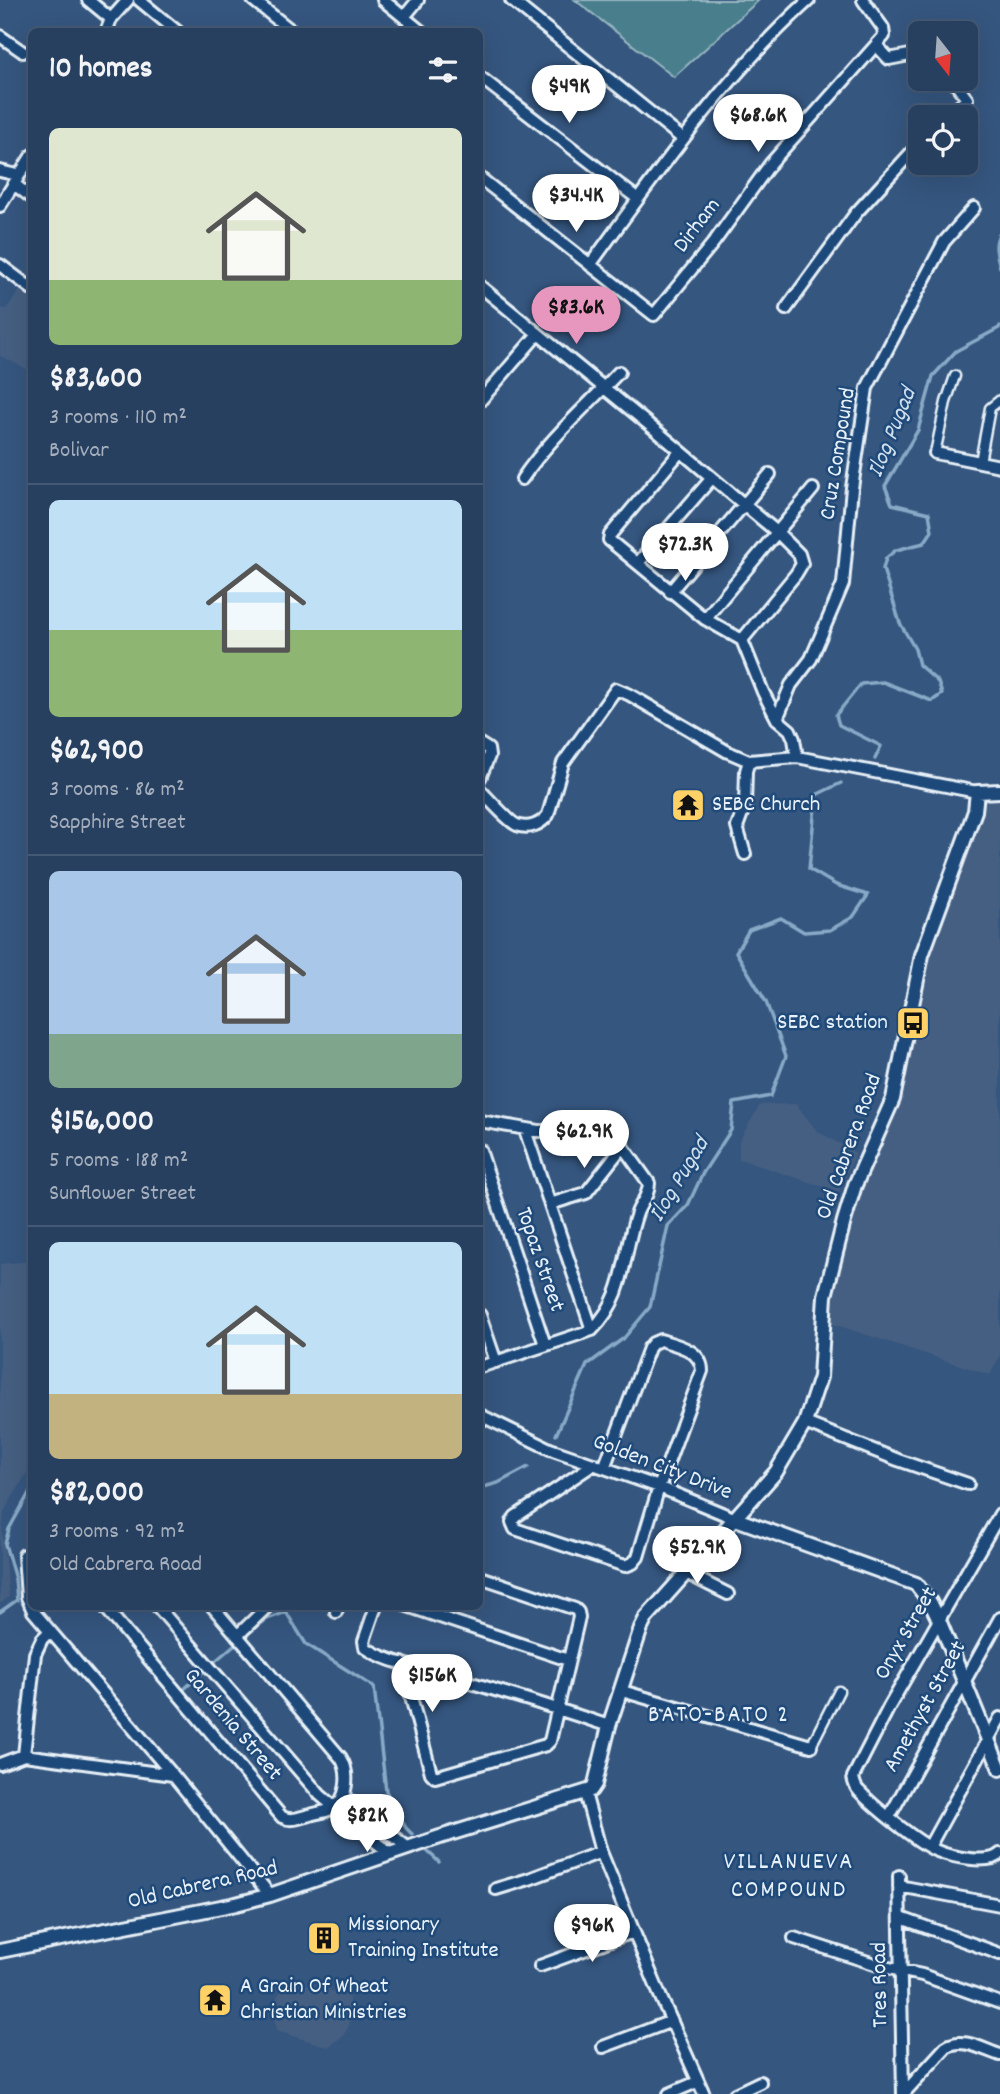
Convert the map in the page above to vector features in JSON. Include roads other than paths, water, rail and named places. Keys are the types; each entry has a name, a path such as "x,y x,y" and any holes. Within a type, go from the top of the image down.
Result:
{"street":[{"path":"88,0 111,19"},
{"path":"108,28 111,19 128,0"},
{"path":"139,0 173,28"},
{"path":"253,0 288,28"},
{"path":"383,0 417,28"},
{"path":"404,17 418,0"},
{"path":"511,0 683,139"},
{"path":"483,180 590,265 683,139 742,69 809,0"},
{"path":"863,0 883,27 884,36 877,46 889,59 908,55"},
{"path":"0,36 23,52"},
{"name":"Dirham","path":"590,265 654,315 714,242 771,163 877,46"},
{"path":"483,79 638,199"},
{"path":"961,91 967,99 961,105"},
{"path":"786,309 856,213 908,156"},
{"path":"0,206 28,161"},
{"path":"0,171 15,179 28,194"},
{"name":"Cruz Compound","path":"777,719 791,685 811,659 843,584 852,488 867,388 944,242 974,208"},
{"path":"0,265 28,286"},
{"path":"483,288 778,533 799,554 802,564 742,640"},
{"path":"483,398 537,335"},
{"path":"522,479 553,440 620,372"},
{"path":"955,376 946,402 935,453 1000,466"},
{"path":"980,462 990,408 1000,400"},
{"path":"680,452 610,535 609,540 705,619 742,640 777,719 790,730 797,757"},
{"path":"670,592 770,474"},
{"path":"638,563 712,478"},
{"path":"705,619 813,489"},
{"path":"483,793 516,825 528,826 543,821 548,815 563,763 616,689 748,761 797,757 977,792 1000,791"},
{"path":"483,746 488,749 489,756 483,771"},
{"path":"745,854 737,827 745,805 748,761"},
{"name":"Old Cabrera Road","path":"0,1951 270,1895 591,1790 595,1784 609,1726 646,1618 776,1472 805,1423 820,1377 825,1296 832,1267 855,1185 893,1099 922,955 975,811 977,792"},
{"path":"483,1122 550,1131 603,1121 649,1183 649,1191 638,1211 617,1293 602,1320 593,1330 483,1366"},
{"path":"524,1129 593,1330"},
{"path":"550,1204 586,1193 623,1146"},
{"name":"Topaz Street","path":"483,1159 545,1345"},
{"path":"483,1324 496,1362"},
{"path":"660,1340 680,1346 697,1356 702,1362 702,1371 659,1488 638,1558 625,1566 515,1529 512,1522 515,1517 599,1466 649,1348 660,1340"},
{"name":"Golden City Drive","path":"483,1416 550,1448 916,1584 930,1602 939,1620 1000,1769"},
{"path":"805,1423 968,1484"},
{"name":"Onyx Street","path":"889,1817 857,1790 853,1777 889,1707 1000,1514"},
{"path":"24,1555 28,1594"},
{"path":"686,1573 728,1594"},
{"path":"402,1662 431,1773 435,1777 546,1745 550,1741 578,1612 483,1578"},
{"path":"34,1610 270,1895"},
{"name":"Gardenia Street","path":"107,1610 282,1817 292,1820 334,1808"},
{"path":"160,1610 320,1795 390,1854"},
{"path":"215,1610 341,1758 347,1771 343,1796 334,1808"},
{"path":"237,1636 264,1610"},
{"path":"375,1610 364,1641 365,1647 370,1651 609,1726"},
{"path":"419,1610 568,1660"},
{"name":"Amethyst Street","path":"889,1817 1000,1618"},
{"path":"24,1755 35,1654 42,1639 50,1631"},
{"path":"622,1691 811,1746 839,1690"},
{"path":"929,1847 1000,1718"},
{"path":"0,1765 24,1755 173,1775"},
{"path":"584,1793 601,1853 704,2094"},
{"path":"343,1796 408,1848"},
{"path":"889,1817 940,1853 983,1860 996,1858 1000,1854"},
{"path":"496,1889 601,1853"},
{"name":"Tres Road","path":"903,2094 899,1881 1000,1905"},
{"path":"901,1918 1000,1954"},
{"path":"540,1966 633,1932"},
{"path":"794,1938 922,1975 1000,2003"},
{"path":"603,2047 672,2021"},
{"path":"903,2094 953,2042 1000,2055"},
{"path":"669,2094 697,2082"},
{"path":"735,2094 760,2082"}],"waterway":[{"name":"Ilog Pugad","path":"1000,233 996,245 1000,267"},
{"name":"Ilog Pugad","path":"875,759 881,746 839,725 836,715 861,684 883,682 932,701 942,694 938,682 919,665 915,649 900,623 883,569 886,558 896,550 924,543 932,531 929,513 892,504 885,486 918,430 933,376 956,351 1000,326"},
{"name":"Ilog Pugad","path":"556,1435 587,1365 624,1338 650,1307 668,1226 688,1205 703,1173 731,1130 734,1103 771,1096 786,1056 766,1002 736,952 749,930 781,918 804,932 830,930 853,917 868,895 836,885 809,869 816,795 841,783"},
{"name":"Ilog Pugad","path":"483,1487 498,1483 528,1467"},
{"path":"0,1612 17,1600 15,1579 5,1544 9,1529 28,1495"},
{"name":"Ilog Pugad","path":"287,1610 306,1644 374,1687 386,1791 412,1834"},
{"path":"250,1632 267,1619 286,1612"},
{"path":"213,1663 234,1645"},
{"path":"181,1692 204,1671"},
{"name":"Ilog Pugad","path":"424,1848 439,1862"}],"place":[{"name":"SEBC Church","path":"688,805"},
{"name":"SEBC station","path":"913,1023"},
{"name":"Missionary Training Institute","path":"324,1938"},
{"name":"A Grain Of Wheat Christian Ministries","path":"215,2000"}],"district":[{"name":"BATO-BATO 2","path":"719,1716"},
{"name":"VILLANUEVA COMPOUND","path":"789,1877"}]}
